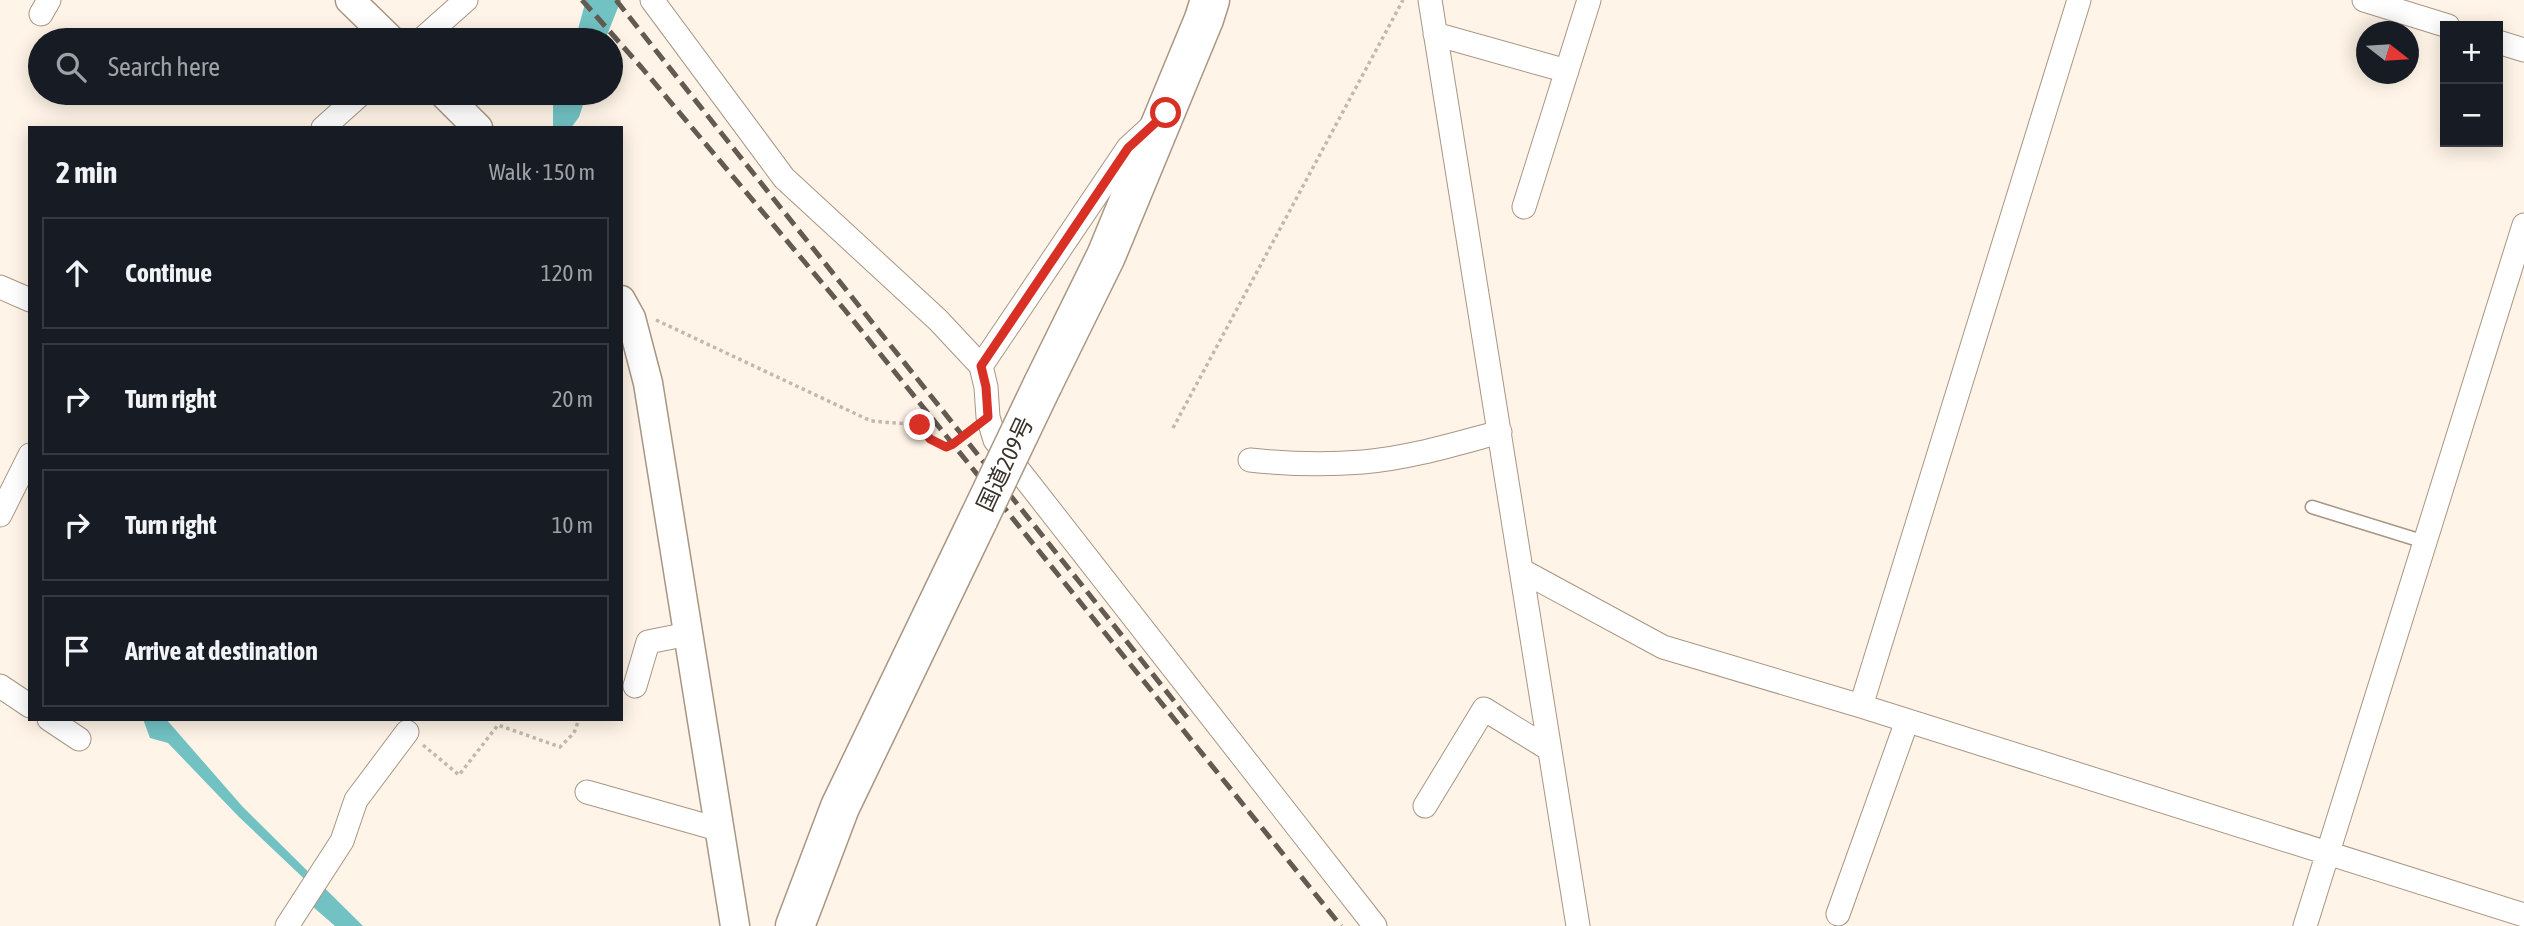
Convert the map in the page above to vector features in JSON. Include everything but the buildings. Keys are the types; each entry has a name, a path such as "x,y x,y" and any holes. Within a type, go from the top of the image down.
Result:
{"highway":[{"name":"国道209号","path":"795,926 840,807 1106,256 1210,0"}],"street":[{"path":"350,0 379,28"},
{"path":"434,28 466,0"},
{"path":"1430,0 1578,926"},
{"path":"1524,207 1589,0"},
{"path":"1861,706 2079,0"},
{"path":"2364,0 2440,24"},
{"path":"657,2 784,178 938,320 981,366 988,417 995,440 1375,926"},
{"path":"1435,34 1567,71"},
{"path":"2503,44 2524,50"},
{"path":"325,126 349,105"},
{"path":"455,105 476,126"},
{"path":"981,366 1128,148 1166,113"},
{"path":"2305,926 2524,225"},
{"path":"0,286 28,299"},
{"path":"626,309 648,383 735,926"},
{"path":"1250,460 1287,464 1364,462 1432,451 1500,432"},
{"path":"0,515 28,460"},
{"path":"1521,570 1662,646 2524,915"},
{"path":"635,686 648,642 688,634"},
{"path":"0,686 28,705"},
{"path":"1425,806 1484,709 1549,749"},
{"path":"52,721 79,739"},
{"path":"1838,914 1907,721"},
{"path":"287,926 342,841 356,800 407,732"},
{"path":"587,792 721,830"}],"lane":[{"path":"2312,507 2425,542"}],"path":[{"path":"1173,428 1403,0"},
{"path":"626,309 650,317 871,421 920,425 930,439 946,447 988,417"},
{"path":"407,732 459,775 498,725 560,747 574,733 578,721"}],"water":[{"path":"586,0 621,0 610,28 578,28"},
{"path":"553,105 583,105 572,126 553,126"},
{"path":"144,721 168,721 242,806 363,926 335,926 312,906 316,890 239,817 168,743 150,738"}],"railway":[{"path":"582,0 607,28"},
{"path":"616,0 1189,720"},
{"path":"623,46 844,309 1341,926"}],"route":[{"path":"920,425 930,439 946,447 988,417 981,366 1128,148 1166,113"}]}
